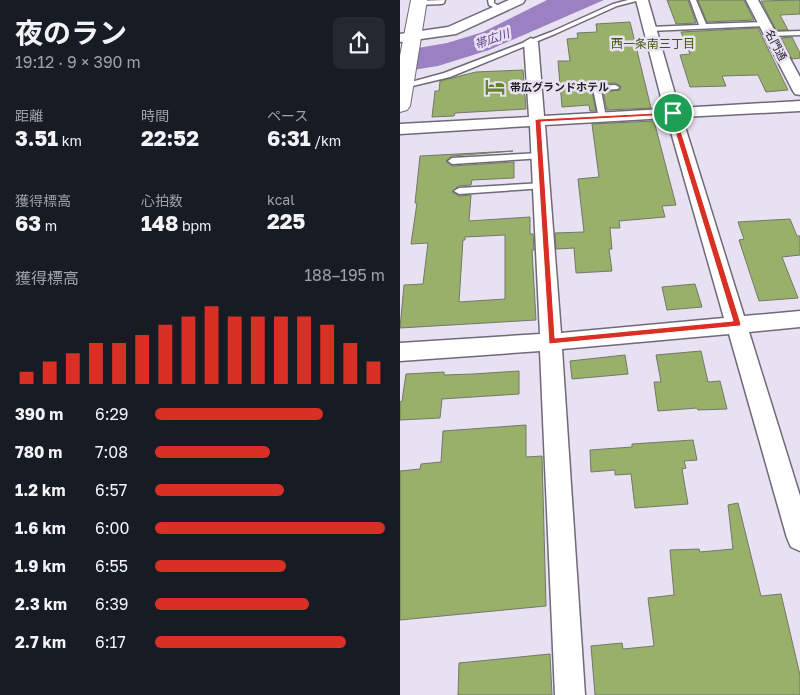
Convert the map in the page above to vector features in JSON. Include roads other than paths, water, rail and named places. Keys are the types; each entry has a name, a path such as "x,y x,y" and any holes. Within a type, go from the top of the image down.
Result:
{"main road":[{"path":"400,106 408,39 418,1"}],"street":[{"path":"408,39 451,30 495,4 519,0"},
{"path":"642,0 673,113 800,538"},
{"name":"名門通","path":"752,0 800,91"},
{"path":"530,42 538,120 570,695"},
{"path":"400,129 800,106"},
{"path":"400,352 551,342 800,319"}],"lane":[{"path":"418,1 442,2 442,0"},
{"path":"403,84 447,75 615,5 637,0"},
{"path":"693,0 703,26"},
{"path":"649,29 703,26 800,32"},
{"path":"602,117 597,88 616,88"},
{"path":"452,161 540,156"},
{"path":"459,191 542,186"}],"water":[{"name":"帯広川","path":"547,0 604,0 489,50 438,66 400,72 400,51 447,43 483,32"}],"place":[{"name":"帯広グランドホテル","path":"495,87"}],"district":[{"name":"西一条南三丁目","path":"653,44"}]}
